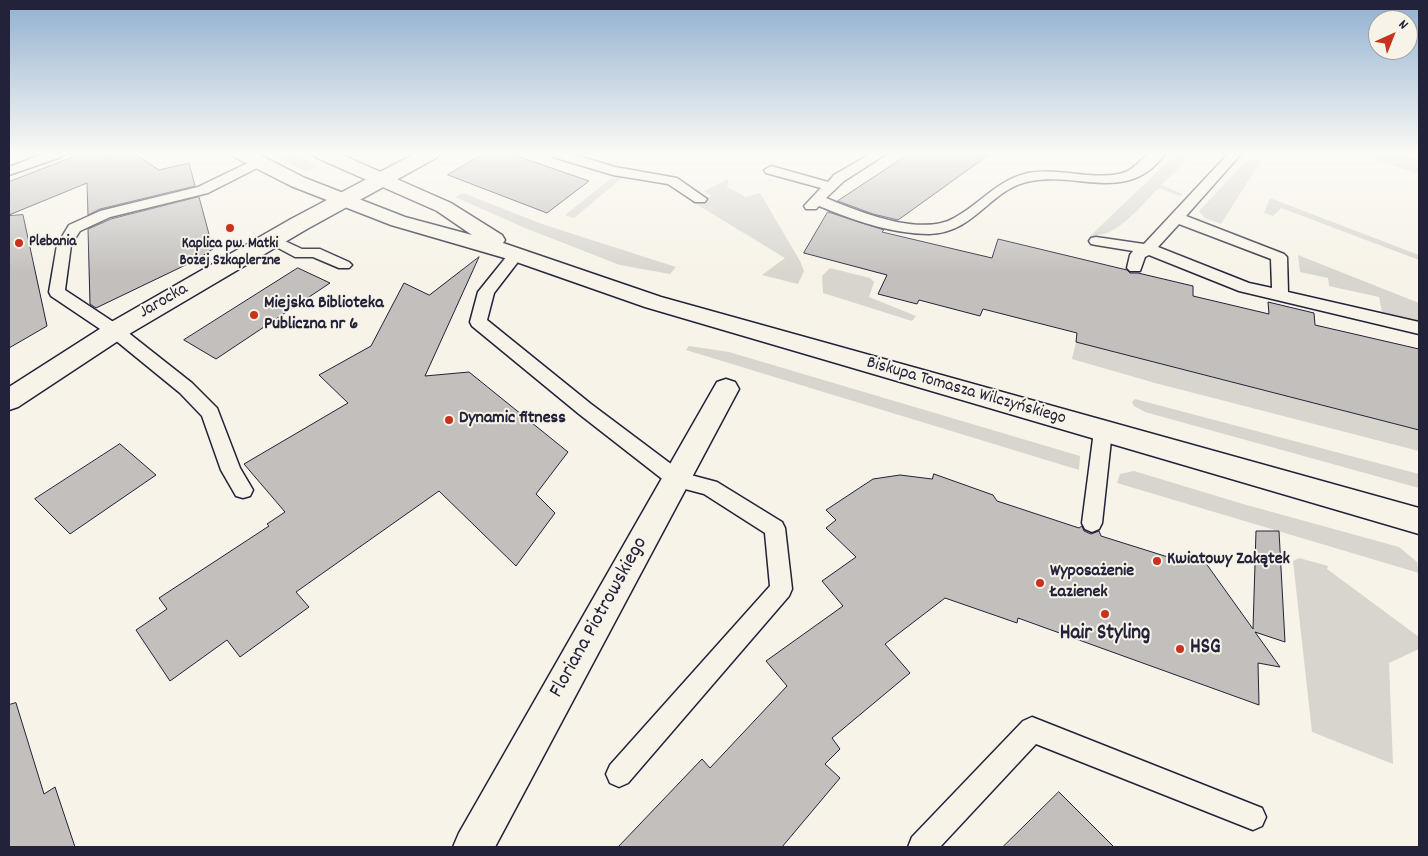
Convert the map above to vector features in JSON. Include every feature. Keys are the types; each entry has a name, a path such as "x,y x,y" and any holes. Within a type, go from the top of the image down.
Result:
{"street":[{"name":"Biskupa Tomasza Wilczyńskiego","path":"327,194 398,222 516,254 652,302 1419,522"},
{"name":"Jarocka","path":"9,400 115,331 353,194"},
{"name":"Biskupa Tomasza Wilczyńskiego","path":"414,194 444,207 516,254"},
{"name":"Floriana Piotrowskiego","path":"473,847 726,390"}],"lane":[{"path":"187,194 106,214 74,228 64,245 56,292 115,331 186,388 210,413 232,470 243,490"},
{"path":"692,194 700,199"},
{"path":"814,203 824,194"},
{"path":"814,203 874,221 935,229 958,223 996,194"},
{"path":"1135,268 1138,255 1148,249 1199,194"},
{"path":"1177,218 1279,257 1280,295"},
{"path":"272,239 300,254 315,252 344,265"},
{"path":"1096,241 1148,249 1245,287 1419,328"},
{"path":"516,254 486,292 478,322 677,479 710,488 775,528 781,589 619,774"},
{"path":"1092,523 1103,431"},
{"path":"922,847 1032,730 1253,817"}],"shaded area":[{"path":"465,194 542,224 676,267 670,274 620,265 525,228 455,197"},
{"path":"591,194 603,194 574,218 565,215"},
{"path":"708,194 740,194 746,197 761,194 800,261 804,271 798,284 762,275 785,258 696,204 711,196"},
{"path":"1134,194 1153,194 1128,220 1110,232 1090,236"},
{"path":"1215,194 1240,194 1221,224 1205,218 1199,211"},
{"path":"1270,198 1419,255 1419,260 1281,208 1273,216 1264,213"},
{"path":"1298,255 1419,303 1419,321 1382,312 1379,297 1329,286 1328,278 1300,272"},
{"path":"830,268 870,278 874,282 869,297 916,316 912,321 823,293 822,276"},
{"path":"1076,342 1419,430 1419,451 1155,383 1072,359"},
{"path":"689,346 729,352 1080,456 1079,470 686,350"},
{"path":"1135,399 1419,474 1419,488 1145,412 1134,406 1132,402"},
{"path":"1134,471 1243,504 1399,547 1417,562 1419,573 1117,483 1120,474"},
{"path":"1299,558 1328,566 1327,569 1419,637 1419,649 1389,663 1393,764 1312,732 1293,561"}],"building":[{"path":"9,194 60,194 9,215"},
{"path":"87,194 162,194 100,209 88,215"},
{"path":"497,194 572,194 547,213"},
{"path":"849,194 934,194 898,220 873,214 838,201"},
{"path":"199,197 213,249 196,260 96,308 90,304 88,229 111,219"},
{"path":"828,212 884,230 882,232 992,258 998,239 1127,270 1130,273 1138,273 1193,286 1193,296 1269,314 1268,302 1314,313 1315,325 1419,349 1419,430 1076,342 1077,333 983,309 980,316 919,300 917,304 878,294 887,275 804,253"},
{"path":"23,215 47,326 9,348 9,216"},
{"path":"479,257 425,376 469,372 568,452 536,494 555,513 516,566 439,491 296,592 309,607 240,657 227,640 170,681 136,630 167,609 159,598 269,526 267,524 285,512 244,464 348,403 319,375 371,346 404,283 429,295"},
{"name":"Miejska Biblioteka Publiczna nr 6","path":"298,268 330,283 216,359 184,340"},
{"path":"120,444 156,475 70,534 35,499"},
{"path":"934,474 993,495 997,501 1079,528 1082,526 1084,531 1091,534 1099,531 1101,536 1187,563 1200,555 1253,629 1256,531 1279,531 1285,642 1255,632 1280,667 1258,663 1259,705 1018,618 1017,623 945,598 885,644 910,673 832,738 840,749 825,764 840,778 782,847 618,847 702,759 710,768 787,686 766,661 843,606 822,581 856,557 826,528 836,520 826,510 873,479 900,475 932,479"},
{"path":"16,703 44,794 55,787 75,847 9,847 9,705"},
{"path":"1059,792 1114,847 1003,847"}],"place":[{"name":"Kaplica pw. Matki Bożej Szkaplerzne","path":"230,228"},
{"name":"Plebania","path":"19,243"},
{"name":"Miejska Biblioteka Publiczna nr 6","path":"254,315"},
{"name":"Dynamic fitness","path":"449,420"},
{"name":"Kwiatowy Zakątek","path":"1157,561"},
{"name":"Wyposażenie Łazienek","path":"1040,583"},
{"name":"Hair Styling","path":"1105,614"},
{"name":"HSG","path":"1180,649"}]}
